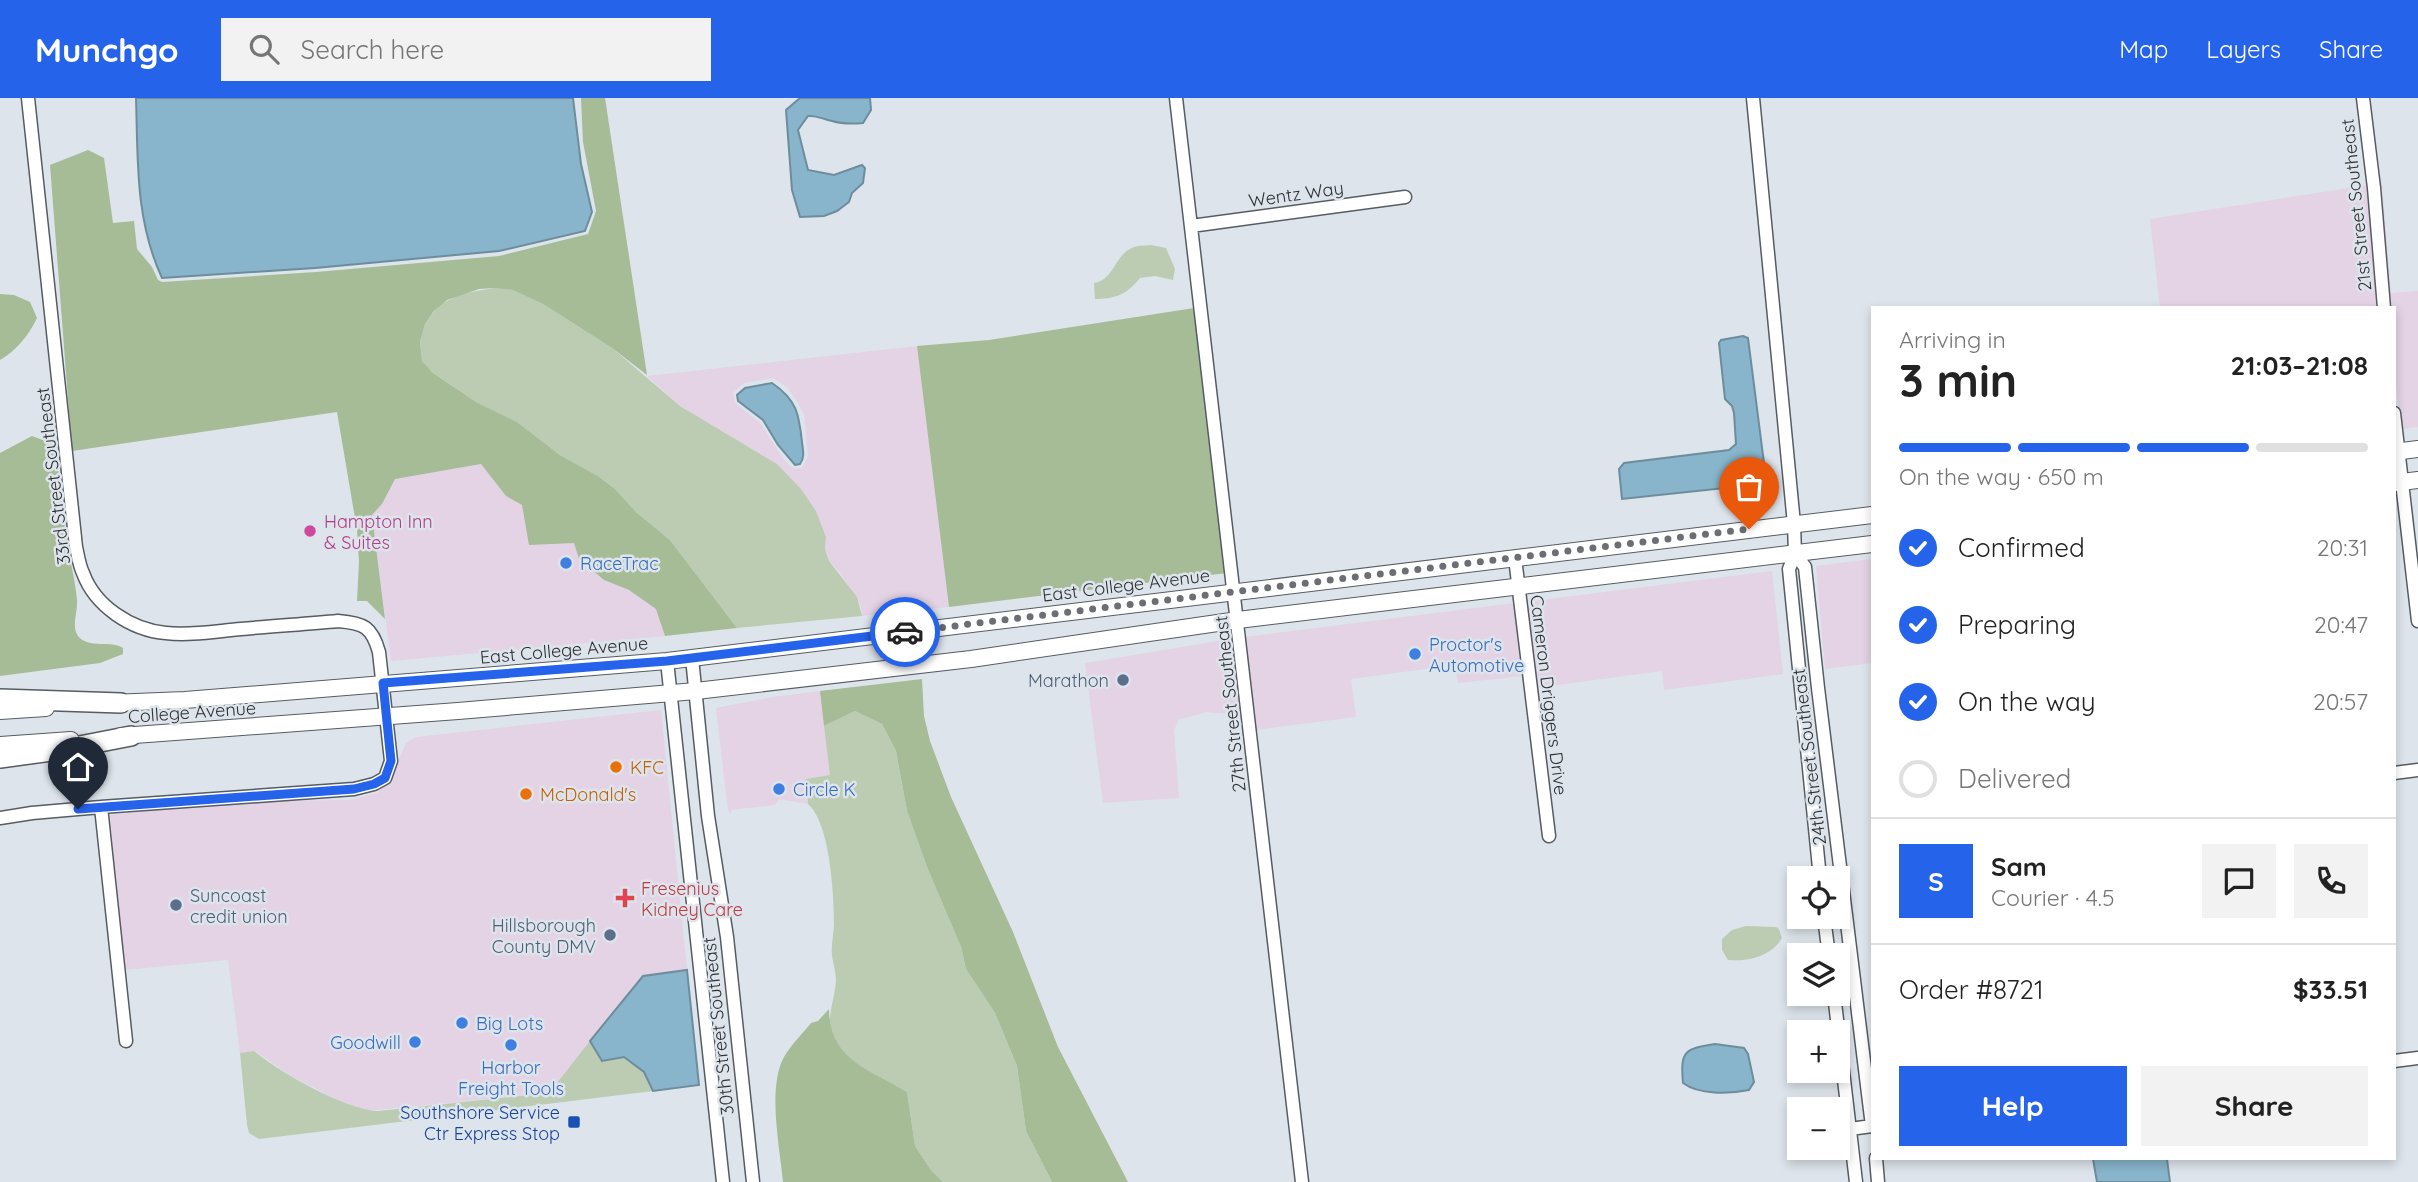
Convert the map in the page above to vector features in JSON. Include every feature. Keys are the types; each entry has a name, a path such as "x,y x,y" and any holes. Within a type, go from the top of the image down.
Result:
{"highway":[{"path":"0,699 121,703"},
{"path":"0,758 131,736"}],"main road":[{"path":"2396,451 2418,449"},
{"name":"East College Avenue","path":"383,683 667,661 1871,514"},
{"path":"387,717 696,691 971,659 1238,621 1871,544"},
{"name":"College Avenue","path":"0,711 185,700 383,683"},
{"name":"College Avenue","path":"0,745 387,717"}],"street":[{"name":"33rd Street Southeast","path":"0,818 101,807 354,789 385,778 391,761 375,637 367,628 353,622 338,621 228,631 166,633 143,629 116,614 90,587 82,572 76,547 28,98"},
{"name":"27th Street Southeast","path":"1176,98 1302,1182"},
{"name":"24th Street Southeast","path":"1753,98 1794,524 1796,554 1789,569 1819,866"},
{"name":"21st Street Southeast","path":"2363,98 2384,306"},
{"name":"Wentz Way","path":"1191,226 1405,197"},
{"path":"2396,451 2404,482 2418,621"},
{"name":"24th Street Southeast","path":"1796,554 1805,567 1871,1118"},
{"name":"Cameron Driggers Drive","path":"1515,558 1549,836"},
{"name":"30th Street Southeast","path":"692,658 708,816 727,937 753,1182"},
{"name":"30th Street Southeast","path":"667,661 723,1182"},
{"path":"2396,773 2418,771"},
{"path":"101,807 126,1041"},
{"path":"1835,1006 1846,1097"},
{"path":"2396,1061 2418,1058"},
{"path":"1856,1182 1850,1129 1871,1126"},
{"path":"1876,1160 1878,1182"}],"shaded area":[{"path":"2378,183 2382,183 2391,293 2418,291 2418,427 2401,429 2396,385 2396,306 2389,306"},
{"path":"2368,185 2379,306 2160,306 2150,219"},
{"path":"917,346 949,607 862,616 861,606 841,574 829,561 825,549 826,537 816,511 801,489 777,464 680,406 647,376","holes":["773,378 787,387 804,414 808,456 802,468 794,469 785,461 760,423 735,403 733,393 744,383"]},
{"path":"481,464 506,496 574,543 579,559 604,580 629,590 657,609 665,636 391,661 372,515 382,504 395,479"},
{"path":"1871,559 1871,663 1825,669 1816,566"},
{"path":"1772,571 1783,674 1664,690 1662,671 1535,688 1525,602"},
{"path":"1515,603 1523,676 1458,683 1455,665 1351,679 1356,717 1255,730 1245,637"},
{"path":"1235,638 1243,715 1206,712 1178,720 1174,731 1179,798 1103,803 1085,663"},
{"path":"820,691 830,775 806,779 808,804 779,799 775,805 731,810 731,813 728,811 716,708"},
{"path":"661,710 687,970 643,976 549,1093 365,1111 291,1076 255,1051 240,1053 228,960 124,970 107,815 245,801 349,800 377,793 389,781 406,743 416,737"}],"green space":[{"path":"581,98 605,98 647,375 612,348 543,304 513,290 493,288 479,289 447,300 434,311 425,324 420,342 422,361 433,373 476,402 517,422 560,455 598,476 615,489 636,512 670,540 737,628 665,636 656,609 629,590 604,580 579,559 574,543 529,545 522,505 506,496 481,464 395,479 382,504 372,515 385,619 367,601 357,601 357,530 337,412 72,451 50,165 88,150 104,158 113,223 134,221 137,249 162,282 499,256 588,234 596,211 583,142"},
{"path":"1151,245 1166,248 1175,269 1173,280 1155,276 1140,278 1120,294 1095,299 1094,283 1101,281 1111,272 1127,250"},
{"path":"493,288 514,290 543,304 612,348 680,406 777,464 801,489 816,511 826,537 825,549 829,561 857,597 862,616 737,628 670,540 636,512 615,489 598,476 560,455 517,422 476,402 433,373 422,361 420,342 425,324 439,305 461,294"},
{"path":"0,294 14,295 30,302 37,318 22,342 0,360"},
{"path":"1194,308 1227,573 949,607 917,346 989,340"},
{"path":"32,436 51,443 56,451 77,600 76,632 82,640 123,648 123,654 100,663 0,676 0,453"},
{"path":"922,679 924,716 930,741 951,797 1013,932 1058,1047 1128,1182 1052,1182 1026,1131 1017,1066 995,1013 966,969 961,947 927,867 907,811 896,751 882,724 855,711 824,726 820,691"},
{"path":"855,711 882,724 896,751 907,811 927,867 961,947 966,969 995,1013 1017,1066 1026,1131 1052,1182 943,1182 931,1170 915,1146 907,1092 856,1065 843,1053 832,1034 830,1017 836,981 832,951 832,878 826,842 815,813 808,804 806,779 830,775 824,726"},
{"path":"1746,926 1776,927 1782,938 1766,953 1743,960 1728,960 1722,950 1722,939 1732,930"},
{"path":"829,1009 831,1026 844,1052 866,1070 907,1092 915,1146 931,1170 943,1182 783,1182 775,1101 779,1070 793,1044 811,1023 818,1021"},
{"path":"590,1041 602,1061 624,1057 644,1072 653,1091 259,1139 249,1133 240,1053 254,1051 279,1069 331,1097 378,1111 549,1093"}],"water":[{"path":"136,98 573,98 581,164 592,212 585,231 499,251 315,268 162,278 153,256 142,212"},
{"path":"800,98 870,98 871,110 863,123 843,123 808,116 798,130 808,170 834,175 862,165 865,168 863,183 852,193 849,202 824,216 800,217 792,190 786,110"},
{"path":"1743,336 1748,338 1765,471 1762,478 1753,485 1622,499 1619,469 1624,463 1729,450 1736,444 1734,413 1732,406 1725,399 1719,343 1721,340"},
{"path":"772,383 787,395 798,416 803,454 800,464 795,465 778,445 763,420 738,401 737,395 745,388"},
{"path":"687,970 699,1085 653,1091 644,1072 624,1057 602,1061 590,1041 643,976"},
{"path":"1715,1044 1744,1048 1748,1054 1754,1082 1749,1090 1714,1092 1697,1090 1683,1083 1683,1064 1687,1053"},
{"path":"2093,1160 2167,1160 2170,1182 2097,1182"}],"way so far":[{"path":"905,632 1749,529"}],"place":[{"name":"Hampton Inn & Suites","path":"310,531"},
{"name":"RaceTrac","path":"566,563"},
{"name":"Proctor's Automotive","path":"1415,654"},
{"name":"Marathon","path":"1123,680"},
{"name":"KFC","path":"616,767"},
{"name":"Circle K","path":"779,789"},
{"name":"McDonald's","path":"526,794"},
{"name":"Fresenius Kidney Care","path":"625,898"},
{"name":"Suncoast credit union","path":"176,905"},
{"name":"Hillsborough County DMV","path":"610,935"},
{"name":"Big Lots","path":"462,1023"},
{"name":"Goodwill","path":"415,1042"},
{"name":"Harbor Freight Tools","path":"511,1045"},
{"name":"Southshore Service Ctr Express Stop","path":"574,1122"}],"route":[{"path":"78,809 354,789 374,784 385,778 391,761 383,683 667,661 905,632"}]}
